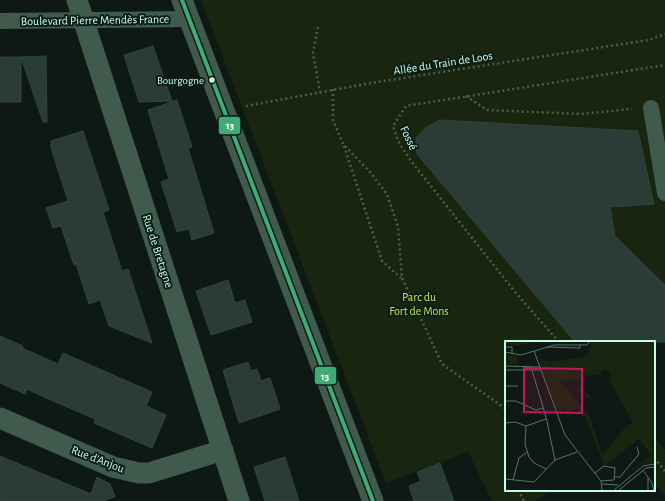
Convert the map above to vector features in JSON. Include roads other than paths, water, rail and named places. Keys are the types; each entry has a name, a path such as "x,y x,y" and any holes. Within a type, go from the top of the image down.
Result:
{"street":[{"name":"Rue de Bretagne","path":"77,0 239,501"},
{"path":"182,0 374,501"},
{"name":"Boulevard Pierre Mendès France","path":"0,21 189,19"},
{"path":"651,108 665,194"},
{"name":"Rue d'Anjou","path":"0,418 125,471 149,473 223,450"}],"place":[{"name":"Bourgogne","path":"212,80"}],"park label":[{"name":"Parc du Fort de Mons","path":"419,304"}]}
